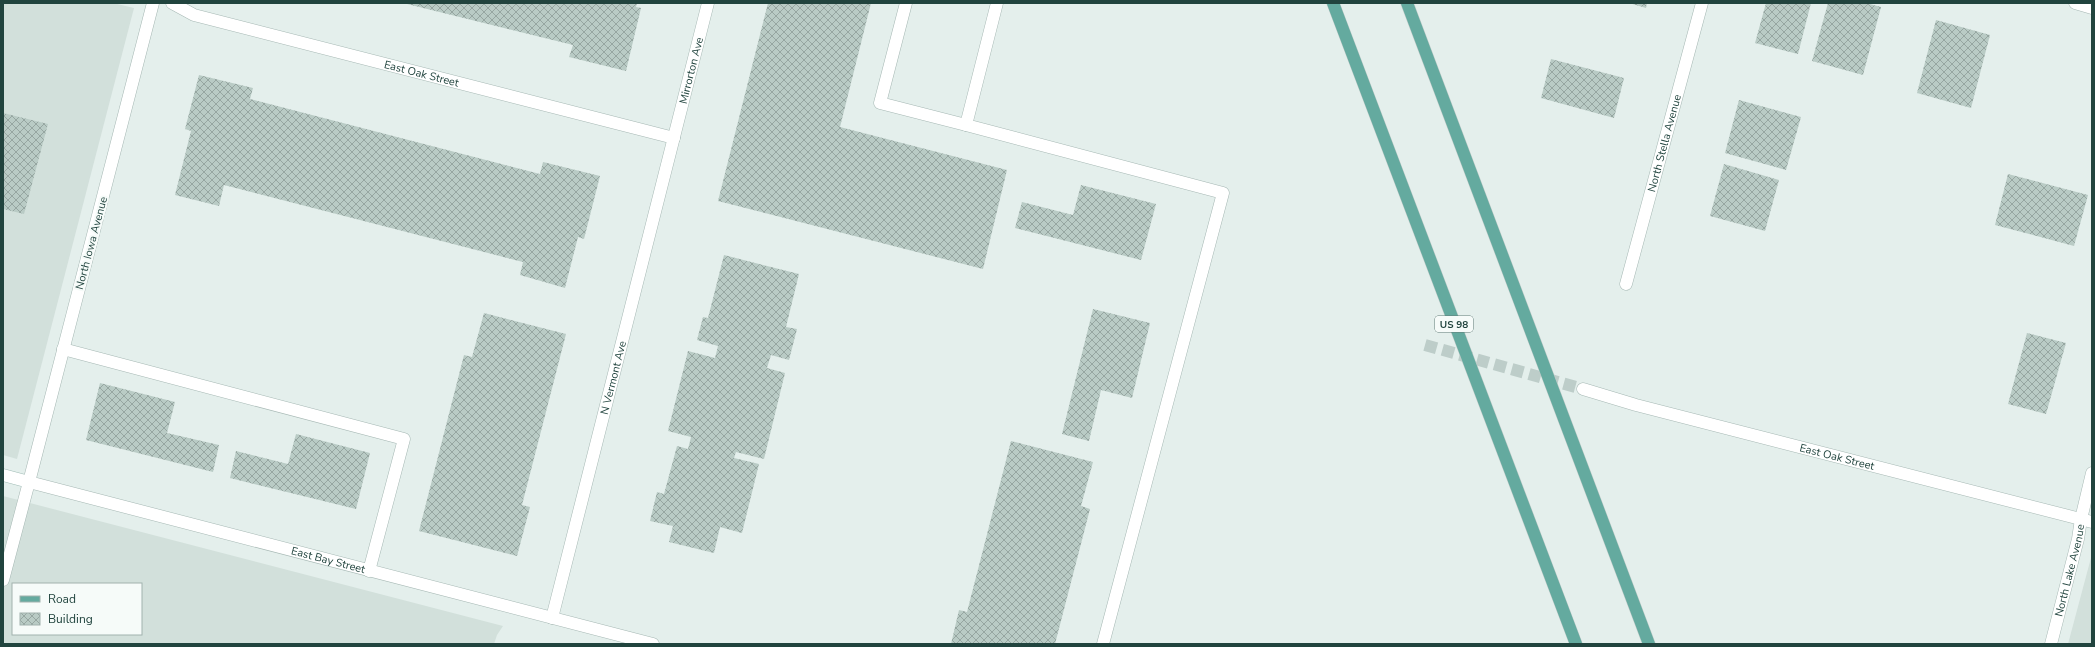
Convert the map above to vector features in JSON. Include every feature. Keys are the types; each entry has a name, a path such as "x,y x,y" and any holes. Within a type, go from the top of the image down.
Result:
{"main road":[{"name":"US 98","path":"1333,3 1576,644"},
{"path":"1407,3 1649,644"}],"street":[{"name":"North Iowa Avenue","path":"3,580 153,3"},
{"name":"East Oak Street","path":"172,3 194,14 674,138"},
{"name":"Mirrorton Ave","path":"674,138 708,3"},
{"path":"906,3 880,103 1223,193 1103,644"},
{"path":"966,125 997,3"},
{"name":"North Stella Avenue","path":"1626,284 1702,3"},
{"path":"2075,3 2092,8"},
{"name":"N Vermont Ave","path":"552,618 674,138"},
{"path":"63,349 404,439 369,571"},
{"name":"East Oak Street","path":"1583,389 1636,405 2086,520"},
{"name":"North Lake Avenue","path":"2051,644 2078,539 2086,520 2092,473"},
{"name":"East Bay Street","path":"3,475 653,644"}],"shaded area":[{"path":"3,3 113,3 134,8 17,459 3,455"},
{"path":"3,496 503,626 497,635 494,644 3,644"},
{"path":"2092,554 2092,644 2068,644"}],"building":[{"path":"637,3 636,7 641,8 626,71 569,57 573,45 407,4"},
{"path":"768,3 871,3 840,127 1007,170 983,269 718,201"},
{"path":"1629,3 1647,3 1646,8"},
{"path":"1766,3 1811,3 1798,54 1755,43"},
{"path":"1828,3 1866,3 1881,7 1863,75 1812,61"},
{"path":"1936,20 1990,35 1971,108 1917,93"},
{"path":"1551,59 1624,78 1614,118 1541,98"},
{"path":"199,75 253,88 250,99 540,174 543,162 600,176 584,239 578,237 565,288 520,275 523,262 224,185 219,206 175,195 191,131 185,129"},
{"path":"1739,100 1801,117 1786,170 1725,153"},
{"path":"3,113 48,124 24,214 3,209"},
{"path":"1724,164 1779,180 1765,231 1710,216"},
{"path":"2008,174 2088,195 2074,246 1995,225"},
{"path":"1081,185 1156,204 1141,260 1015,228 1022,202 1073,215"},
{"path":"724,255 799,274 786,327 797,329 789,360 771,355 767,368 785,373 764,459 736,452 734,458 759,464 742,533 720,527 714,553 669,542 673,526 650,521 657,492 664,494 677,446 688,449 691,437 668,431 688,351 715,358 718,346 697,340 703,317 708,318"},
{"path":"1093,309 1150,323 1132,398 1101,390 1089,441 1062,434"},
{"path":"484,313 566,334 522,505 530,507 517,556 419,531 464,355 472,357"},
{"path":"2027,333 2066,343 2046,414 2008,404"},
{"path":"100,383 175,402 167,433 219,445 213,472 86,440"},
{"path":"296,434 370,453 356,509 230,478 236,451 288,464"},
{"path":"1011,441 1093,462 1081,506 1090,509 1055,644 951,644 959,610 967,612"}],"tunnel":[{"path":"1425,345 1583,389"}]}
